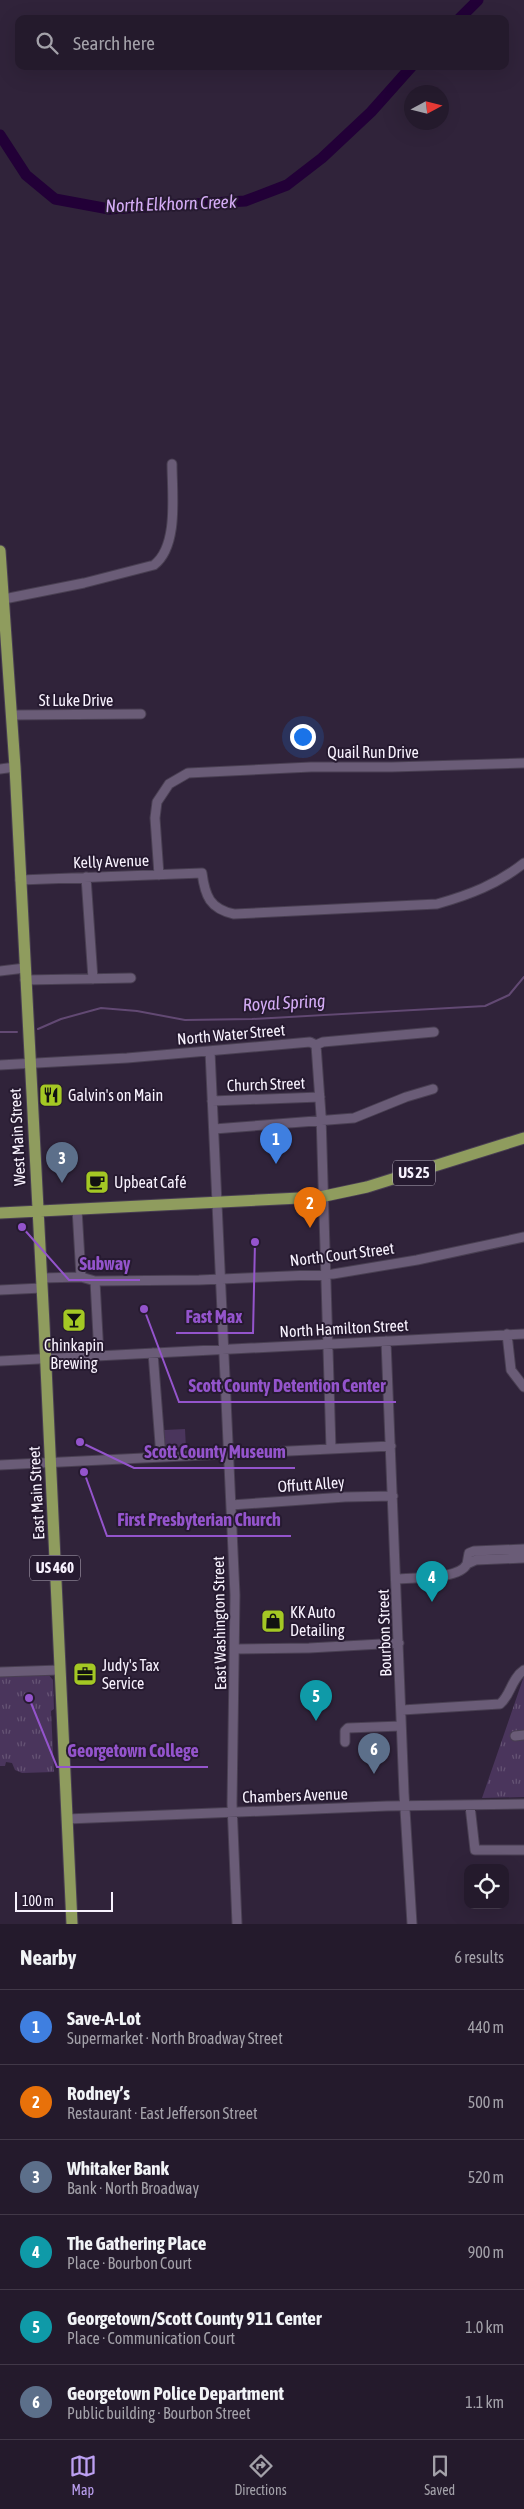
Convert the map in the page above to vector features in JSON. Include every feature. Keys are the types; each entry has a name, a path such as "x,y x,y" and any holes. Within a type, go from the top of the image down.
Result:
{"main road":[{"name":"West Main Street","path":"0,551 4,600 3,638 12,715 15,767 38,1211"},
{"name":"US 25","path":"0,1212 324,1197 367,1187 524,1138"},
{"name":"East Main Street","path":"38,1211 72,1924"}],"street":[{"path":"4,600 84,583 154,565 166,551 170,537 172,464"},
{"name":"St Luke Drive","path":"12,715 141,714"},
{"name":"Quail Run Drive","path":"159,875 155,818 157,802 169,784 188,774 311,767 392,767 524,763"},
{"path":"0,770 15,767"},
{"name":"Kelly Avenue","path":"20,880 202,873 204,892 212,905 222,911 234,914 436,904 468,895 499,880 524,863"},
{"path":"86,877 93,979"},
{"path":"0,971 24,968"},
{"path":"25,980 131,978"},
{"name":"North Water Street","path":"0,1066 310,1042 316,1045 323,1042 434,1032"},
{"path":"316,1045 324,1197 331,1449"},
{"name":"East Washington Street","path":"210,1051 236,1648 232,1812 236,1924"},
{"path":"214,1130 354,1118 406,1097 433,1089"},
{"name":"Church Street","path":"212,1101 320,1098"},
{"path":"77,1209 81,1277"},
{"name":"North Court Street","path":"0,1290 81,1277 95,1281 220,1280 326,1274 417,1260 524,1237"},
{"path":"95,1281 99,1355"},
{"path":"507,1334 511,1370 524,1387"},
{"name":"North Hamilton Street","path":"0,1361 524,1334"},
{"name":"Bourbon Street","path":"386,1341 402,1710 401,1726 412,1924"},
{"path":"153,1353 161,1457"},
{"path":"0,1465 391,1446"},
{"name":"Offutt Alley","path":"231,1505 345,1497 393,1496"},
{"path":"396,1579 454,1574 464,1569 469,1553 479,1550 524,1549"},
{"path":"467,1564 476,1560 524,1558"},
{"path":"236,1648 309,1648 399,1643"},
{"path":"0,1672 60,1670"},
{"path":"402,1710 500,1704 504,1700 514,1679 524,1670"},
{"path":"345,1742 344,1731 348,1728 401,1726"},
{"name":"Chambers Avenue","path":"67,1819 232,1812 524,1804"},
{"path":"470,1806 475,1850 524,1850"}],"green space":[{"path":"185,1429 186,1448 165,1449 164,1430"},
{"path":"48,1674 53,1680 54,1709 51,1711 54,1772 22,1773 15,1770 12,1763 6,1762 5,1766 0,1766 0,1676"},
{"path":"524,1676 524,1797 482,1798"}],"waterway":[{"name":"North Elkhorn Creek","path":"463,15 478,0"},
{"name":"North Elkhorn Creek","path":"0,135 26,175 55,199 109,209 245,201 287,185 322,158 371,112 408,70"},
{"name":"Royal Spring","path":"38,1029 61,1019 101,1008 137,1011 185,1020 252,1019 485,1006 509,995 524,977"},
{"name":"Royal Spring","path":"0,1032 17,1032"}],"place":[{"name":"Galvin's on Main","path":"51,1095"},
{"name":"Save-A-Lot","path":"276,1164"},
{"name":"Upbeat Café","path":"97,1182"},
{"name":"Whitaker Bank","path":"62,1183"},
{"name":"Subway","path":"22,1227"},
{"name":"Rodney’s","path":"310,1228"},
{"name":"Fast Max","path":"255,1242"},
{"name":"Scott County Detention Center","path":"144,1309"},
{"name":"Chinkapin Brewing","path":"74,1320"},
{"name":"Scott County Museum","path":"80,1442"},
{"name":"First Presbyterian Church","path":"84,1472"},
{"name":"The Gathering Place","path":"432,1602"},
{"name":"KK Auto Detailing","path":"273,1621"},
{"name":"Judy's Tax Service","path":"85,1674"},
{"name":"Georgetown College","path":"29,1698"},
{"name":"Georgetown/Scott County 911 Center","path":"316,1721"},
{"name":"Georgetown Police Department","path":"374,1774"}]}
